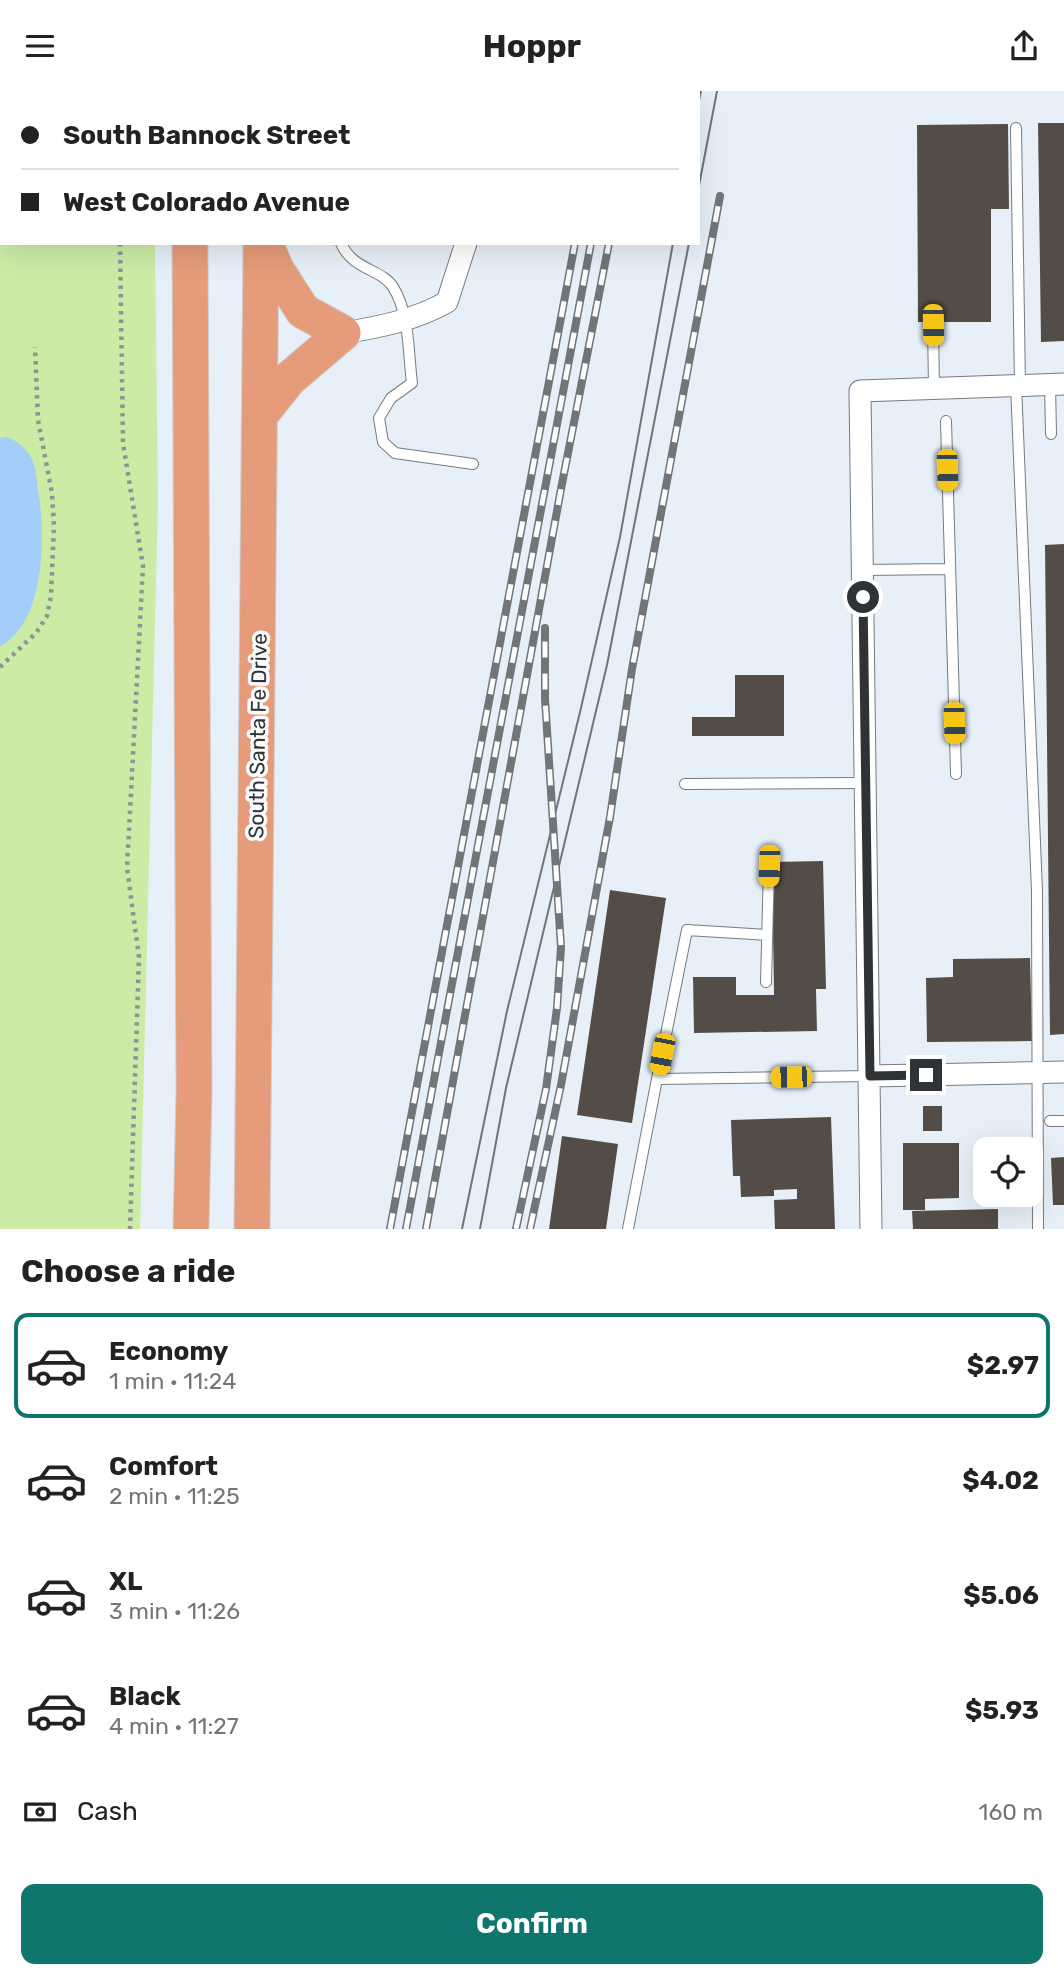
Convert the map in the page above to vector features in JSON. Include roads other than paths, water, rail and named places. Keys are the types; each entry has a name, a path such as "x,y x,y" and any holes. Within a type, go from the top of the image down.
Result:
{"highway":[{"path":"190,245 194,1092 191,1229"},
{"name":"South Santa Fe Drive","path":"252,1229 263,245"},
{"path":"261,414 289,379 343,333 303,311 264,245"}],"street":[{"path":"343,333 426,313 447,302 465,245"},
{"path":"871,1229 860,391 1057,384"},
{"path":"870,1076 1064,1072"}],"lane":[{"path":"1016,128 1018,385 1037,891 1038,1229"},
{"path":"342,245 346,256 393,286 405,319 412,383 391,398 379,418 383,442 395,453 473,464"},
{"path":"933,325 934,388"},
{"path":"1051,434 1057,384"},
{"path":"946,421 956,774"},
{"path":"863,570 950,569"},
{"path":"685,784 866,783"},
{"path":"766,982 769,866"},
{"path":"628,1229 687,930 767,935"},
{"path":"657,1079 870,1076"},
{"path":"1050,1121 1064,1121"}],"water":[{"path":"8,437 18,443 32,459 42,534 39,579 34,600 15,635 0,646 0,438"}],"tram line":[{"path":"700,96 701,91"},
{"path":"700,180 717,91"},
{"path":"462,1229 507,1011 620,537 673,245"},
{"path":"480,1229 506,1088 607,665 689,245"}],"railway":[{"path":"530,1229 561,1085 610,817 632,669 720,196"},
{"path":"390,1229 575,245"},
{"path":"406,1229 591,245"},
{"path":"426,1229 561,489 609,245"},
{"path":"516,1229 546,1089 557,1008 561,947 545,699 545,628"}]}
